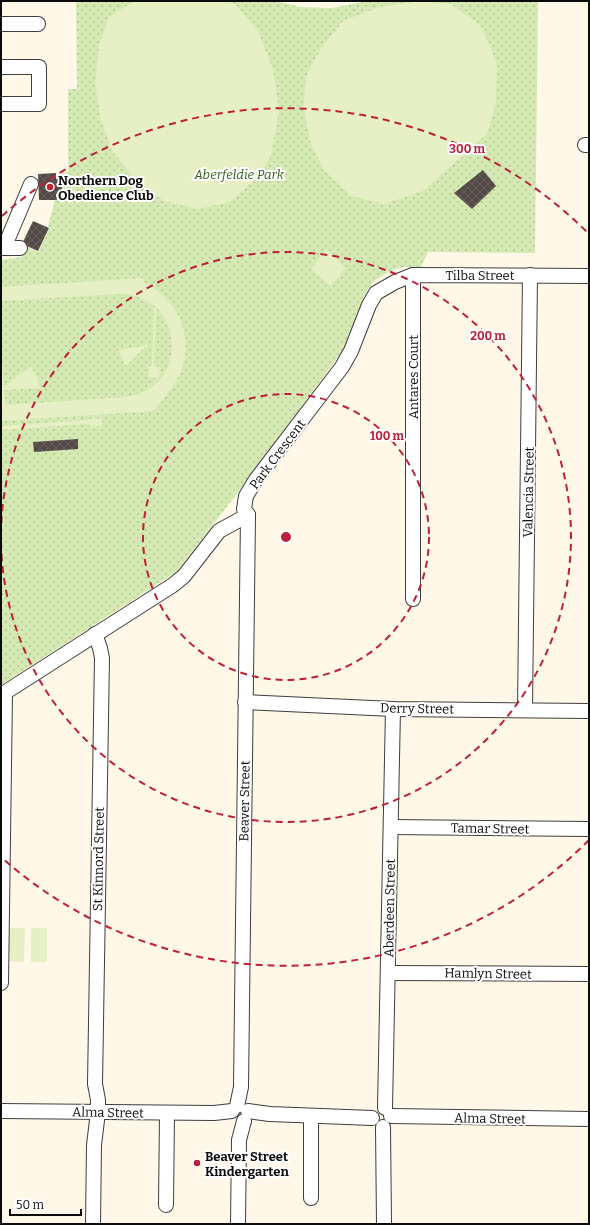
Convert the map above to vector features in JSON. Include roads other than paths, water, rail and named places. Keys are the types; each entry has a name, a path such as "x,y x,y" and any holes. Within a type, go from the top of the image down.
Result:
{"street":[{"path":"1,24 38,24"},
{"path":"1,67 39,67 39,104 1,104"},
{"path":"20,248 3,248 31,184"},
{"name":"Tilba Street","path":"376,293 395,282 413,275 589,276"},
{"name":"Antares Court","path":"413,275 413,599"},
{"name":"Valencia Street","path":"525,710 530,275"},
{"name":"Park Crescent","path":"248,515 244,509 246,496 255,481 342,367 351,350 369,305 376,293"},
{"path":"1,983 3,694 173,585 186,573 219,531 248,515"},
{"name":"Beaver Street","path":"238,1224 248,515"},
{"name":"St Kinnord Street","path":"93,1224 94,1112 98,1100 95,1084 102,658 95,634"},
{"name":"Derry Street","path":"245,702 393,709 589,711"},
{"name":"Aberdeen Street","path":"384,1224 393,709"},
{"name":"Tamar Street","path":"391,827 589,830"},
{"name":"Hamlyn Street","path":"388,973 589,974"},
{"name":"Alma Street","path":"1,1111 270,1114 372,1118 376,1125 387,1117 589,1119"},
{"path":"166,1205 167,1113"},
{"path":"310,1116 311,1198"}],"place":[{"name":"Northern Dog Obedience Club","path":"50,187"},
{"name":"Beaver Street Kindergarten","path":"197,1163"}],"park label":[{"name":"Aberfeldie Park","path":"239,174"}]}
